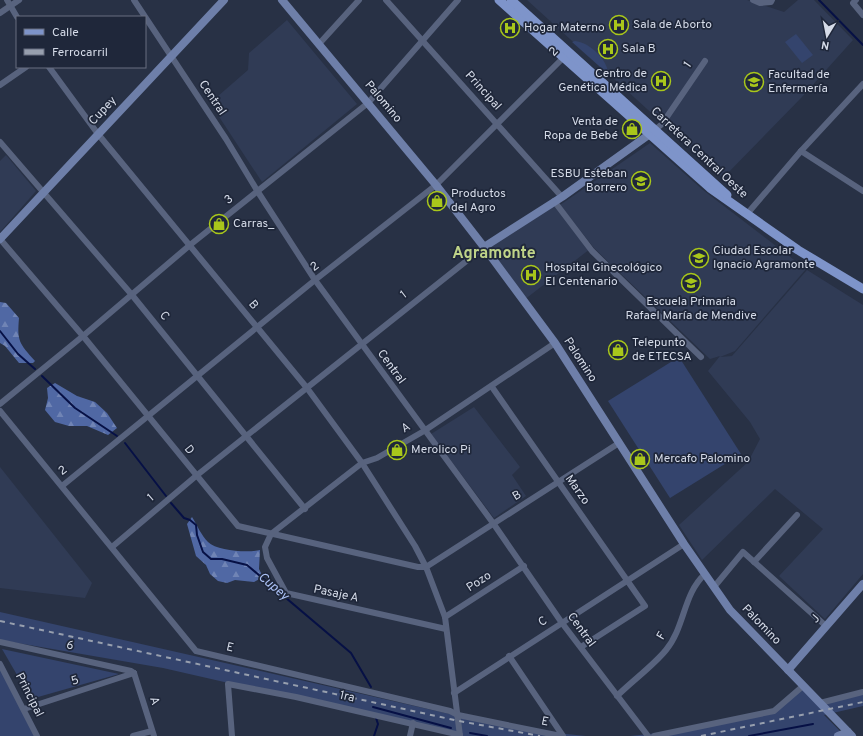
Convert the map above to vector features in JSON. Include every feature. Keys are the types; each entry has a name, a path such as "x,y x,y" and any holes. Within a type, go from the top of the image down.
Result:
{"main road":[{"name":"Carretera Central Oeste","path":"499,0 567,55"},
{"name":"Carretera Central Oeste","path":"511,0 567,55 746,212 798,250 863,288"}],"street":[{"path":"0,13 9,3 19,0"},
{"name":"Central","path":"134,0 144,16"},
{"name":"Cupey","path":"0,239 170,55 224,0"},
{"name":"Palomino","path":"282,0 436,185 484,247 555,344 684,544 730,610 850,734"},
{"path":"319,44 358,0"},
{"name":"Principal","path":"386,0 562,197"},
{"name":"3","path":"0,404 190,245 368,103 458,0"},
{"path":"753,0 760,3 771,2 772,0"},
{"path":"855,1 863,15"},
{"path":"9,3 16,16"},
{"name":"Central","path":"146,18 315,280 524,566 562,623 648,736"},
{"name":"2","path":"62,486 199,377 315,280 436,185 567,55"},
{"name":"1","path":"112,547 196,476 247,437 361,344 484,247 562,197 653,132 662,124 705,61"},
{"path":"0,85 25,68"},
{"name":"B","path":"50,68 98,134 307,388 362,463 415,546 426,567 445,617 460,735"},
{"path":"746,212 863,84"},
{"name":"C","path":"0,142 132,295 305,509"},
{"path":"801,151 863,191"},
{"path":"554,201 592,251 701,357"},
{"name":"D","path":"0,239 83,336 238,526 418,567 426,567"},
{"name":"A","path":"271,534 305,509 362,463 377,458 424,431 555,344"},
{"name":"Marzo","path":"492,386 645,606 581,647"},
{"name":"E","path":"0,412 112,547 196,652 450,711 458,715 562,736"},
{"name":"B","path":"426,567 619,443"},
{"path":"754,562 797,515"},
{"name":"Pasaje A","path":"271,534 265,547 267,558 286,594 446,629"},
{"name":"C","path":"454,693 684,544"},
{"path":"714,587 743,552 826,626"},
{"name":"Pozo","path":"445,617 524,566"},
{"name":"F","path":"617,696 666,650 676,634 697,582 705,574"},
{"name":"J","path":"788,670 863,584"},
{"name":"6","path":"0,642 132,671 134,673"},
{"path":"509,656 562,736"},
{"name":"Principal","path":"0,664 38,736"},
{"name":"A","path":"134,673 153,733"},
{"name":"5","path":"24,709 134,673"},
{"name":"1ra","path":"232,736 228,684 413,723 460,735"},
{"path":"654,736 774,711 803,686"},
{"path":"820,703 863,692"},
{"path":"410,736 413,723"},
{"path":"133,736 153,733"},
{"path":"838,736 850,734"}],"shaded area":[{"path":"527,0 747,0 784,12 798,0 814,0 853,40 801,98 723,178"},
{"path":"287,20 357,104 262,182 210,103 248,70 249,53"},
{"path":"796,34 813,55 802,63 785,42"},
{"path":"575,41 592,48 597,53 605,63 608,74 572,42"},
{"path":"650,143 703,190 806,269 735,351 720,357 732,356 807,270 863,305 863,574 825,619 779,576 823,529 775,489 702,560 679,525 748,462 760,439 750,422 708,371 720,356 710,359 594,248 560,205"},
{"path":"6,155 36,191 0,232 0,161"},
{"name":"Hospital Ginecológico El Centenario","path":"554,201 590,249 524,300 484,247"},
{"path":"679,357 741,454 670,498 608,401"},
{"path":"474,407 520,467 512,475 526,496 494,518 431,434"},
{"path":"0,467 92,583 85,598 0,588"},
{"path":"0,612 450,714 557,733 586,736 459,736 163,668 0,640"},
{"path":"2,649 119,674 31,699"},
{"path":"0,669 35,736 0,736"},
{"path":"800,687 820,703 863,691 863,706 824,715 845,736 630,736 694,729 774,711"}],"green space":[{"path":"0,302 6,303 19,318 18,332 20,341 25,350 35,361 33,363 19,363 5,346 0,343"},
{"path":"55,383 77,396 95,402 107,413 117,428 108,435 87,426 69,426 55,422 45,410 48,398 47,388"},
{"path":"192,517 203,536 212,545 233,550 260,550 259,569 263,577 254,582 235,580 227,583 218,581 210,574 206,565 196,556 187,524"}],"waterway":[{"path":"819,0 863,45"},
{"name":"Cupey","path":"0,331 18,354 35,369"},
{"name":"Cupey","path":"42,376 75,408 117,436"},
{"name":"Cupey","path":"125,443 166,496"},
{"name":"Cupey","path":"171,503 184,518 190,520 196,525 197,535 203,552 211,559 222,559 247,565 351,653 371,687"},
{"path":"373,707 451,728"},
{"name":"Cupey","path":"374,736 378,724 376,718"},
{"path":"749,736 813,724"},
{"path":"470,733 487,736"}],"railway":[{"path":"0,621 459,721 540,736"},
{"path":"701,736 863,702"}],"place":[{"name":"Sala de Aborto","path":"619,25"},
{"name":"Hogar Materno","path":"510,28"},
{"name":"Sala B","path":"608,49"},
{"name":"Centro de Genética Médica","path":"661,81"},
{"name":"Facultad de Enfermería","path":"754,82"},
{"name":"Venta de Ropa de Bebé","path":"632,129"},
{"name":"ESBU Esteban Borrero","path":"641,181"},
{"name":"Productos del Agro","path":"437,201"},
{"name":"Carras_","path":"219,224"},
{"name":"Ciudad Escolar Ignacio Agramonte","path":"699,258"},
{"name":"Hospital Ginecológico El Centenario","path":"531,275"},
{"name":"Escuela Primaria Rafael María de Mendive","path":"691,283"},
{"name":"Telepunto de ETECSA","path":"618,350"},
{"name":"Merolico Pi","path":"397,450"},
{"name":"Mercafo Palomino","path":"640,459"}],"district":[{"name":"Agramonte","path":"494,254"}]}
